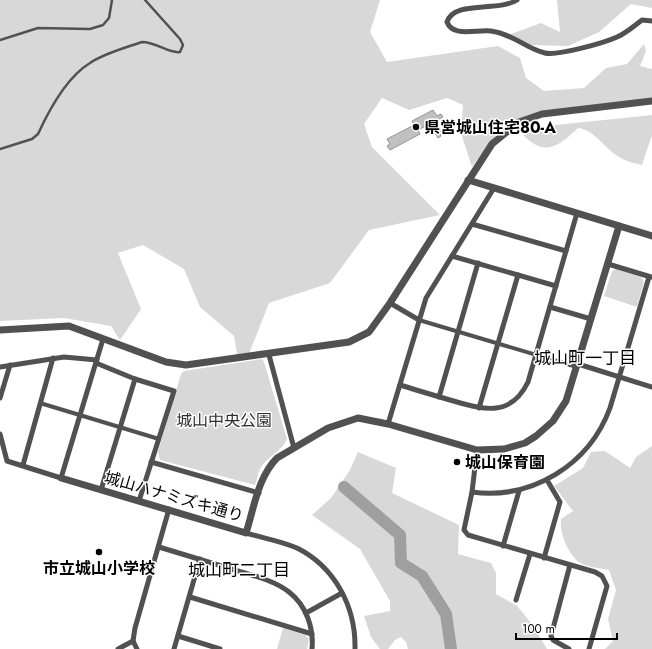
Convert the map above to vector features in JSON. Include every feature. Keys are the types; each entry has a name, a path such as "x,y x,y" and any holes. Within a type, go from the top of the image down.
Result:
{"street":[{"path":"517,0 506,5 457,10 451,14 447,22 451,29 456,31 489,31 503,33 545,53 560,53 617,37 642,20 652,21"},
{"path":"0,330 69,326 166,362 186,365 269,355 349,342 360,338 369,332 390,303 492,144 519,122 542,114 652,101"},
{"path":"468,180 652,236"},
{"path":"388,424 426,298 494,188"},
{"path":"400,385 479,408 500,408 517,398 528,382 577,213"},
{"path":"472,224 566,251"},
{"name":"城山ハナミズキ通り","path":"61,478 246,533 263,480 270,465 277,458 328,428 350,420 368,419 477,450 492,451 514,447 525,443 546,429 566,401 578,366 619,226"},
{"path":"452,256 556,286"},
{"path":"439,397 478,264"},
{"path":"472,492 492,494 519,491 548,480 568,467 590,445 606,418 651,277 608,264"},
{"path":"479,408 518,275"},
{"path":"390,303 419,320 536,355 652,387"},
{"path":"550,307 591,320"},
{"path":"0,434 7,461 61,478 103,339"},
{"path":"269,355 294,448"},
{"path":"0,366 71,356 96,362 135,379 174,391 139,501"},
{"path":"23,465 53,358"},
{"path":"0,398 10,365"},
{"path":"102,490 135,379"},
{"path":"40,403 159,439"},
{"path":"477,450 472,492 464,530 468,535 602,576 607,586 589,649"},
{"path":"151,462 259,493"},
{"path":"544,558 560,502 548,480"},
{"path":"503,546 519,491"},
{"path":"138,649 133,640 145,590 170,510"},
{"path":"246,533 291,546 308,555 336,580 353,621 355,649"},
{"path":"159,547 280,586 295,598 306,613 312,634 312,649"},
{"path":"516,600 530,554"},
{"path":"174,649 200,559"},
{"path":"569,649 553,640 551,636 570,565"},
{"path":"306,613 342,593"},
{"path":"190,597 312,634"},
{"path":"178,636 220,649"},
{"path":"118,649 133,640"}],"lane":[{"path":"0,40 38,28 90,29 103,25 109,18 112,0"},
{"path":"0,149 32,139 38,134 63,92 78,72 91,62 142,42 156,44 173,52 180,52 183,45 180,39 145,0"}],"green space":[{"path":"0,0 380,0 370,32 387,62 498,46 520,58 526,78 544,91 584,88 606,68 627,64 644,44 646,51 640,66 652,69 652,102 522,118 494,137 472,167 461,133 463,105 447,98 409,110 382,98 364,124 372,147 440,215 369,230 330,283 269,303 247,359 238,359 234,336 200,307 184,269 143,245 118,253 141,309 120,340 111,326 64,318 0,321"},
{"path":"557,0 652,0 652,8 631,4 599,32 568,46 529,45 511,34 541,23 560,32"},
{"path":"652,115 652,135 642,165 629,162 619,157 594,135 584,129 578,128 564,140 551,147 538,146 523,135 556,125"},
{"path":"616,269 641,277 644,282 637,307 604,296 612,271"},
{"name":"城山中央公園","path":"262,359 287,439 282,447 261,467 255,485 160,460 158,452 181,374 184,371"},
{"path":"652,446 652,649 605,649 613,641 608,619 616,590 609,570 592,567 579,562 576,560 564,541 561,529 561,519 573,511 554,486 583,468 591,452 605,451 630,468 636,457"},
{"path":"358,452 396,468 392,493 459,525 458,554 491,563 496,573 496,594 517,606 532,624 547,649 408,649 406,642 401,637 395,640 388,649 380,649 371,637 364,616 390,611 390,601 360,549 312,515 331,498 350,470"},
{"path":"283,628 305,635 309,639 307,649 277,649"}],"building":[{"name":"県営城山住宅80-A","path":"433,110 437,116 441,114 443,117 418,130 420,134 390,150 387,146 390,144 387,139 414,125 412,121"},
{"path":"449,126 451,131 448,133 445,128"},
{"path":"444,128 446,134 443,135 440,130"},
{"path":"439,131 441,136 438,138 435,133"}],"waterway":[{"path":"344,487 400,535 401,563 422,576 446,614 451,649"}],"place":[{"name":"県営城山住宅80-A","path":"416,127"},
{"name":"城山保育園","path":"457,462"},
{"name":"市立城山小学校","path":"99,552"}],"district":[{"name":"城山町一丁目","path":"585,358"},
{"name":"城山町二丁目","path":"239,570"}]}
